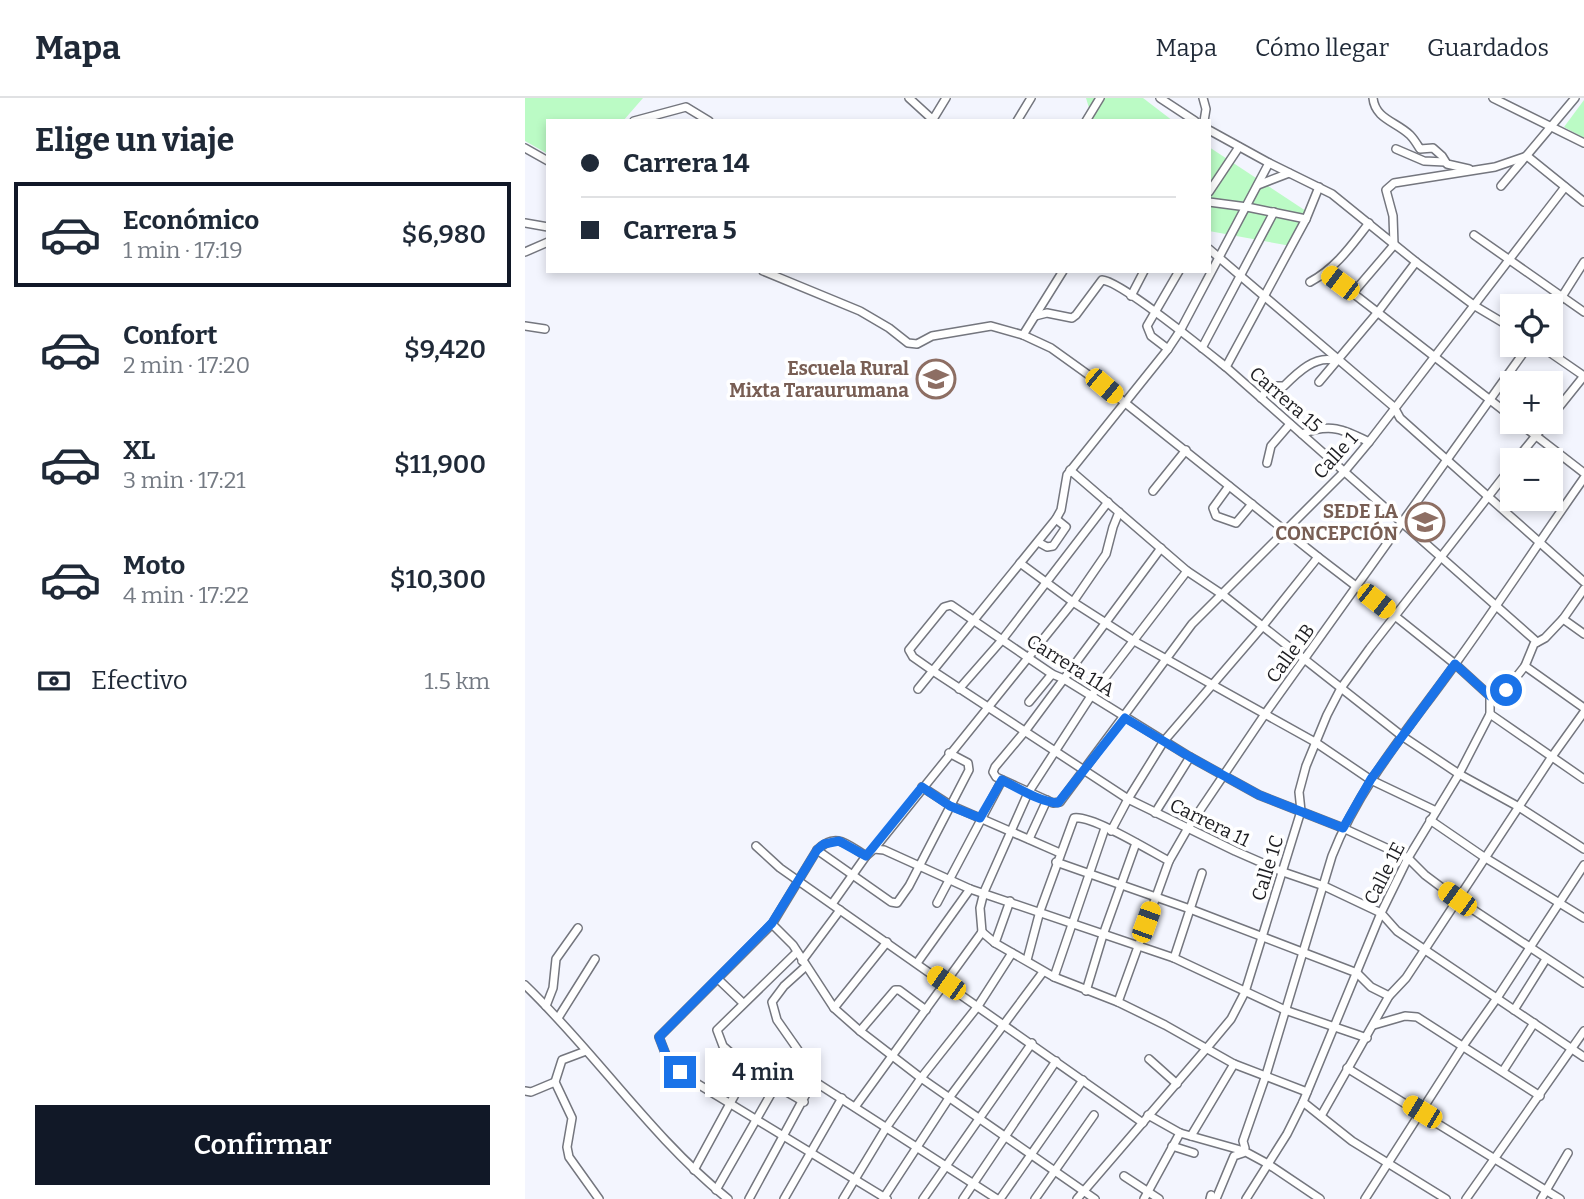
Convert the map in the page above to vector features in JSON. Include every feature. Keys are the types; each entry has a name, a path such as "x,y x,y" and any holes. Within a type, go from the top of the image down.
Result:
{"street":[{"path":"909,98 931,119"},
{"path":"933,119 946,98"},
{"path":"1018,119 1031,98"},
{"path":"1087,119 1100,98"},
{"path":"1160,98 1192,119"},
{"path":"1203,98 1206,110 1204,119"},
{"path":"1373,98 1380,114 1412,136 1420,149 1433,148 1438,151 1445,162"},
{"path":"1493,98 1584,143"},
{"path":"1501,186 1575,98"},
{"path":"641,119 686,107 706,119"},
{"path":"1211,131 1332,194 1416,262 1475,306 1500,321"},
{"path":"1211,189 1239,147"},
{"path":"525,148 546,160"},
{"path":"1396,149 1425,161 1445,162 1473,170"},
{"path":"1353,293 1394,244 1394,216 1386,189 1402,180 1495,167 1527,156"},
{"path":"1527,156 1584,202"},
{"path":"918,689 1056,519 1061,510 1065,480 1070,470 1180,331 1269,163"},
{"path":"1258,185 1289,173"},
{"path":"1226,368 1306,219 1319,187"},
{"name":"Calle 1","path":"1047,800 1057,803 1063,797 1125,718 1192,624 1344,472 1565,187"},
{"path":"1211,202 1306,219"},
{"path":"1202,348 1274,212"},
{"path":"525,223 546,228"},
{"path":"1310,282 1327,273 1369,223"},
{"path":"1474,235 1559,294"},
{"path":"525,252 546,243"},
{"path":"1211,251 1394,407 1400,418 1538,544 1584,582"},
{"path":"1319,382 1416,262"},
{"path":"1563,294 1584,262"},
{"path":"768,273 860,311 908,343 917,344 932,336 983,326 1007,329 1023,335 1072,362 1395,616 1490,696 1503,692 1525,666 1537,642 1544,639 1563,619 1584,589"},
{"path":"1023,335 1062,273"},
{"path":"1131,296 1143,273"},
{"path":"1168,349 1146,330 1178,273"},
{"path":"1327,273 1500,408"},
{"name":"Carrera 15","path":"1035,316 1047,313 1075,317 1103,279 1116,285 1226,368 1537,642"},
{"path":"1563,297 1584,312"},
{"path":"526,328 545,329"},
{"name":"Calle 1B","path":"1118,1002 1169,861 1188,828 1265,714 1520,357"},
{"path":"1556,357 1584,376 1563,402"},
{"path":"1261,398 1269,386 1285,386 1303,368 1329,359 1337,361"},
{"path":"1267,463 1271,446 1290,424"},
{"path":"1302,434 1316,428 1331,428 1369,442"},
{"path":"1243,1151 1243,1141 1343,828 1371,779 1455,664 1584,476 1536,435 1526,448"},
{"path":"1153,491 1186,450"},
{"path":"1070,470 1187,571 1223,595 1402,736 1459,774 1519,807 1584,849"},
{"name":"Calle 1C","path":"1077,1199 1231,1019 1245,992 1283,872 1301,811 1300,787 1315,742 1341,688 1500,481"},
{"path":"1229,486 1213,508 1216,516 1236,523 1252,504"},
{"path":"959,689 1002,640 1108,502"},
{"path":"832,904 866,856 1073,602 1106,554 1119,512"},
{"path":"1038,541 1047,547 1055,544 1066,527 1056,519"},
{"path":"1029,839 1047,800 1002,780 995,776 993,771 1161,548"},
{"path":"1054,977 1071,924 1108,829 1164,741 1318,558"},
{"path":"1020,563 1106,624 1315,742 1371,779 1436,811"},
{"path":"855,1107 982,932 980,908 984,892 1028,793 1091,696 1187,571"},
{"name":"Carrera 11A","path":"933,671 913,657 909,650 949,605 1052,674 1222,775 1259,795 1343,828 1408,858 1425,876 1457,899 1584,983"},
{"path":"1563,619 1584,634"},
{"path":"1321,1116 1389,996 1406,978 1584,710 1525,666"},
{"name":"Carrera 11","path":"933,671 1128,799 1283,872 1324,886 1381,913 1397,931 1584,1057"},
{"path":"1029,702 1052,674"},
{"name":"Calle 1E","path":"1246,1199 1303,1102 1381,913 1408,858 1459,774 1490,714 1490,696"},
{"path":"1490,714 1584,779"},
{"path":"817,850 893,903 897,903 919,867 970,767 968,763 949,753"},
{"path":"1155,813 1190,757"},
{"path":"937,903 1002,780"},
{"path":"922,787 950,806 1060,853"},
{"path":"1027,960 1056,862 1071,822 1076,817 1108,829 1169,861"},
{"path":"1430,820 1584,918"},
{"path":"866,856 839,841 824,844 817,850 772,923 659,1037 666,1055 680,1072 885,1198 949,1098 1002,1023 1043,972"},
{"path":"1086,991 1136,843"},
{"path":"755,846 780,868 1143,1123"},
{"path":"874,849 884,850 969,889 1174,958 1285,1010 1367,1038"},
{"path":"1056,862 1190,908 1357,973 1371,987 1389,996"},
{"path":"1365,1199 1584,865"},
{"path":"1174,958 1202,873"},
{"path":"917,963 969,889"},
{"path":"995,943 1010,901"},
{"path":"841,909 804,964 773,998 772,1006 777,1020 798,1051 806,1076 814,1082 999,1199 1083,1080"},
{"path":"772,923 797,952 834,1008 860,1031 891,1057 1095,1199"},
{"path":"546,1006 553,988 558,956 578,928"},
{"path":"982,932 1043,972 1118,1002 1234,1064 1307,1092"},
{"path":"834,1008 887,942"},
{"path":"694,1170 750,1066 730,1054 717,1035 717,1030 797,952"},
{"path":"843,1199 886,1128 921,1078 978,1006 1012,953"},
{"path":"558,1018 595,959"},
{"path":"1514,1010 1546,959"},
{"path":"718,979 743,1003"},
{"path":"527,990 558,1018 694,1170 728,1199"},
{"path":"860,1031 895,990 899,990 926,1010"},
{"path":"1374,1025 1410,1016 1425,1022 1540,1096"},
{"path":"1503,1071 1534,1023"},
{"path":"1466,1199 1584,1031"},
{"path":"923,1199 1032,1043"},
{"path":"586,1051 562,1060 555,1082 572,1118 567,1147 569,1157 599,1199"},
{"path":"1149,1059 1177,1084"},
{"path":"963,1199 1056,1061"},
{"path":"1191,1136 1234,1064"},
{"path":"1347,1068 1560,1199"},
{"path":"767,1080 804,1102"},
{"path":"525,1091 555,1082"},
{"path":"749,1199 814,1082"},
{"path":"716,1190 776,1085"},
{"path":"784,1199 842,1098"},
{"path":"1303,1102 1352,1140 1446,1199"},
{"path":"1035,1199 1094,1115"},
{"path":"1148,1115 1180,1133 1243,1151 1268,1164 1319,1199"},
{"path":"1145,1195 1180,1133"},
{"path":"1173,1146 1193,1153"},
{"path":"1212,1197 1234,1156 1243,1151"},
{"path":"1541,1199 1569,1153"},
{"path":"1125,1176 1145,1195 1159,1199"}],"green space":[{"path":"525,98 643,98 625,119 546,119 546,153 525,141"},
{"path":"1086,98 1143,98 1170,119 1092,119"},
{"path":"1584,100 1584,138 1564,127"},
{"path":"1211,148 1309,213 1291,246 1211,231"}],"place":[{"name":"Escuela Rural Mixta Taraurumana","path":"936,379"},
{"name":"SEDE LA CONCEPCIÓN","path":"1425,522"}],"route":[{"path":"680,1072 666,1055 659,1037 772,923 817,850 832,841 842,841 866,856 922,787 950,806 980,818 1002,780 1028,793 1058,803 1125,718 1259,795 1343,828 1371,779 1455,664 1490,696 1506,690"}]}
